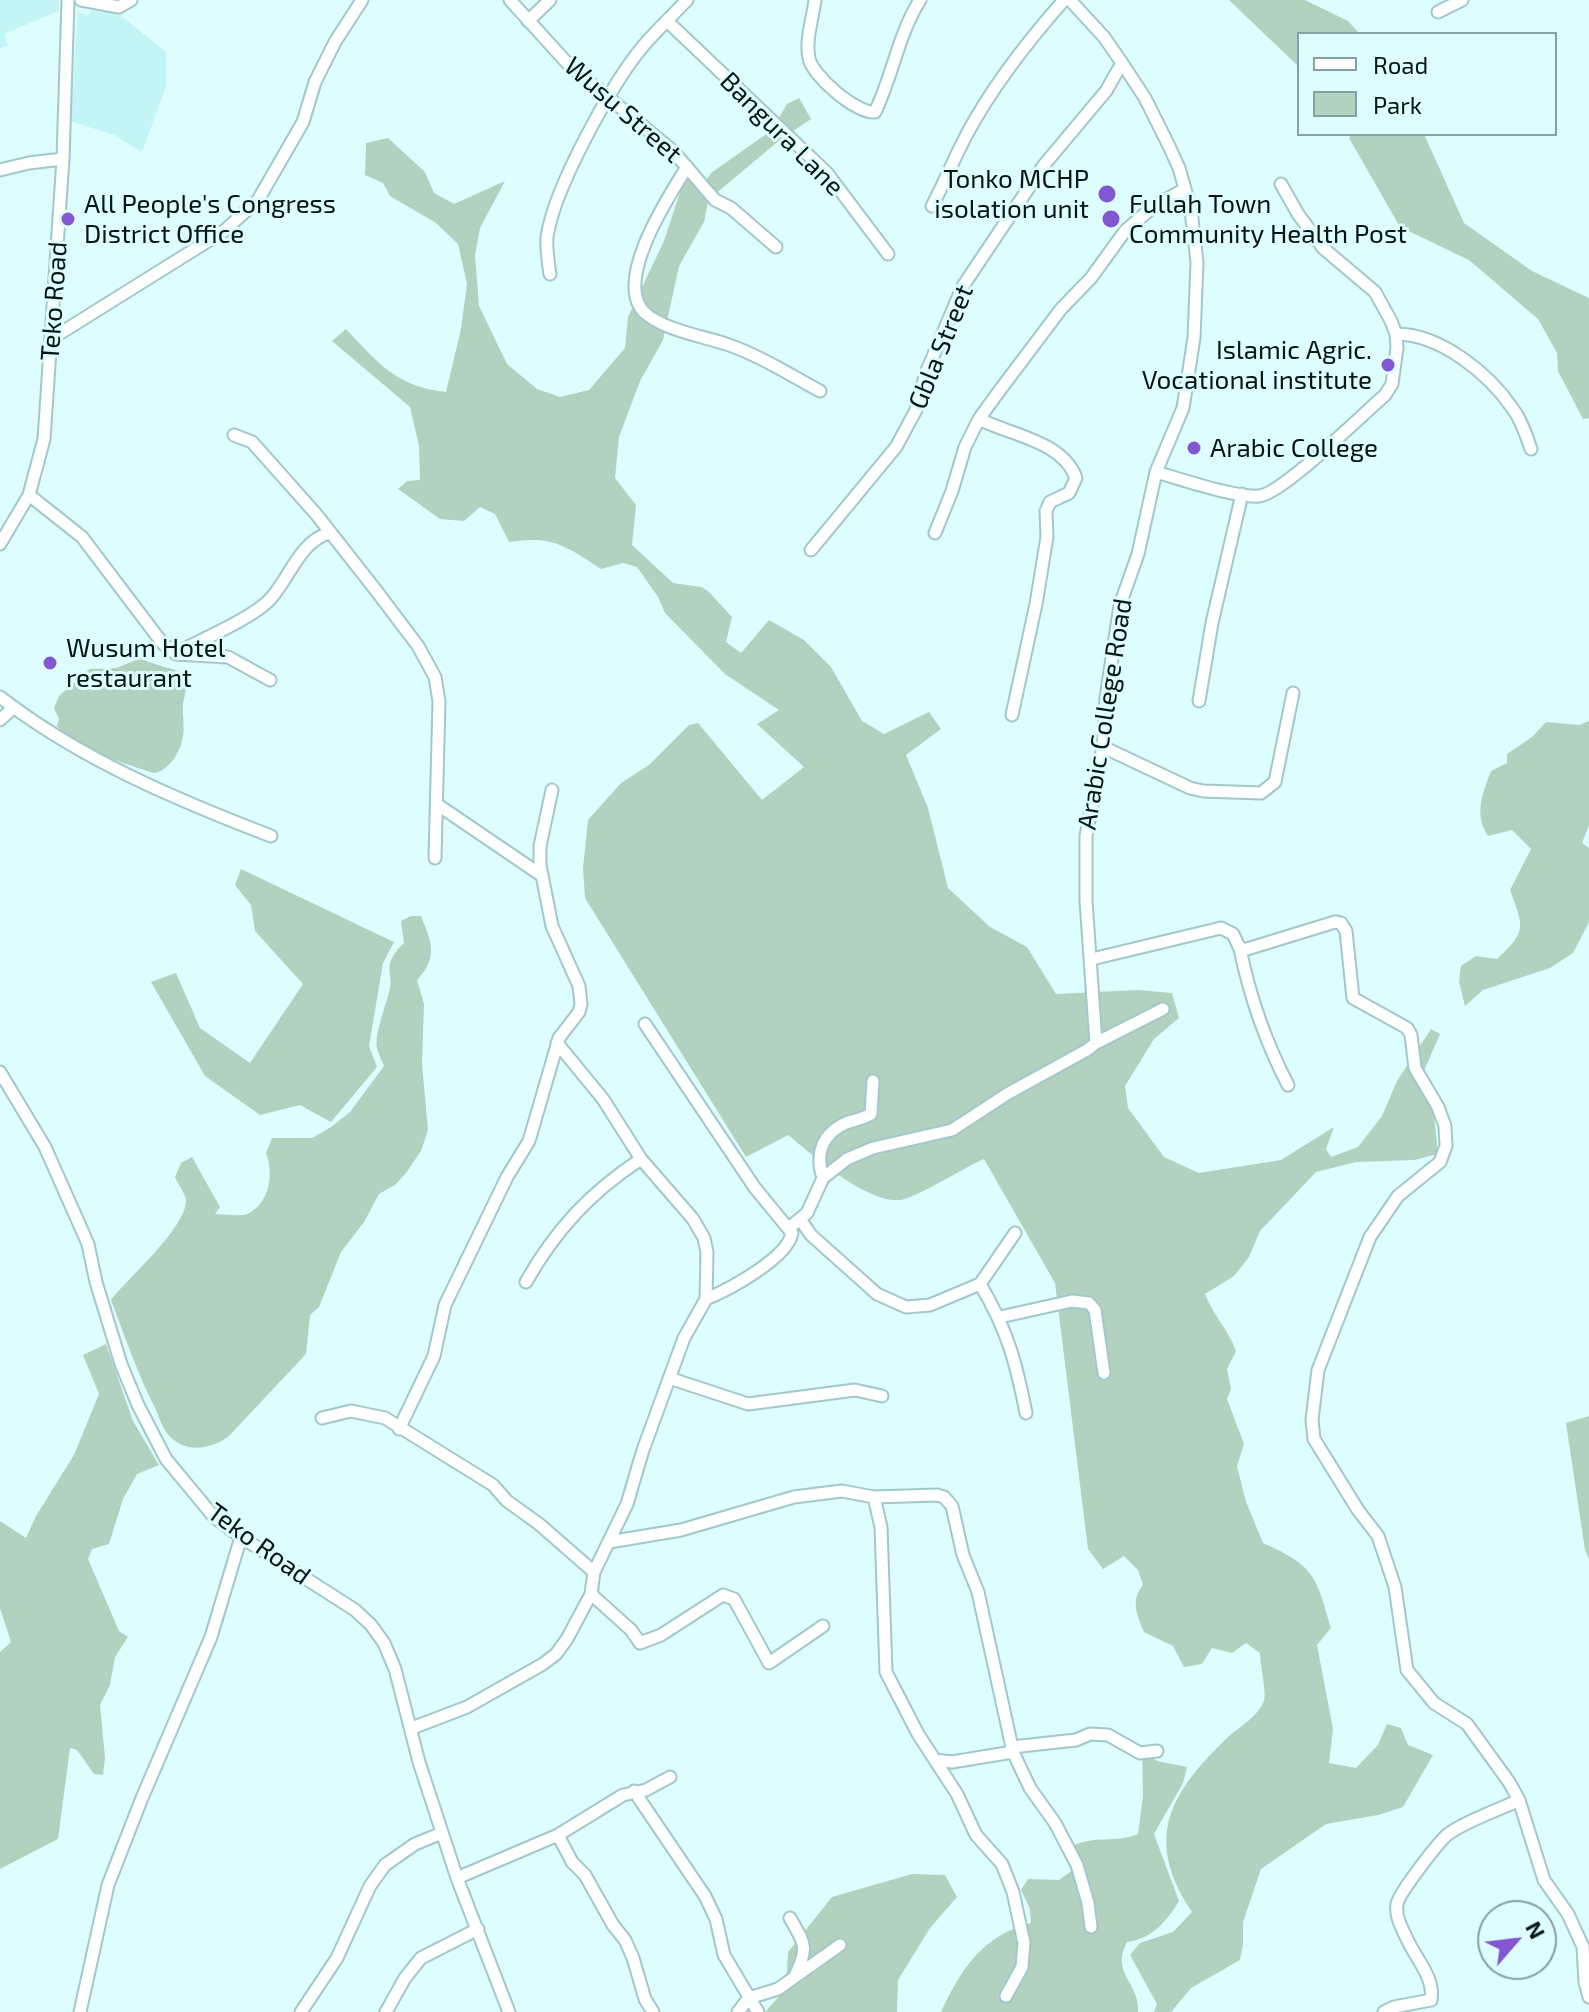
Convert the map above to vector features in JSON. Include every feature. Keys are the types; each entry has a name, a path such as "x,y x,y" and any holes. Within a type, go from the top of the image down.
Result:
{"street":[{"name":"Teko Road","path":"0,544 29,495 44,439 63,159 68,0"},
{"path":"81,0 119,7 131,0"},
{"path":"344,0 355,12"},
{"path":"51,339 224,231 258,200 309,110 315,82 335,42 362,0"},
{"name":"Wusu Street","path":"510,0 568,64 673,151 715,200 731,208 776,247"},
{"path":"528,21 550,0"},
{"path":"550,274 547,251 553,213 586,139 643,46 687,0"},
{"path":"815,0 808,50 811,66 853,107 868,113 875,112 888,86 903,31 920,0"},
{"path":"932,206 950,174 966,135 1007,70 1067,0"},
{"name":"Arabic College Road","path":"1067,0 1104,37 1158,124 1179,168 1191,210 1197,262 1194,338 1183,408 1156,472 1138,554 1120,605 1106,698 1103,747 1086,836 1086,901 1096,1043"},
{"path":"1438,12 1462,0"},
{"name":"Bangura Lane","path":"667,21 827,173 888,254"},
{"name":"Gbla Street","path":"811,550 896,447 916,410 926,373 963,286 1044,165 1106,91 1122,63"},
{"path":"0,170 63,159"},
{"path":"687,167 656,215 636,274 635,289 639,304 646,314 691,334 744,351 820,391"},
{"path":"1156,472 1260,496 1282,485 1385,395 1392,384 1396,334 1375,292 1323,248 1281,184"},
{"path":"935,533 965,447 979,419 1061,309 1107,257 1125,231 1154,206 1185,189"},
{"path":"1396,334 1437,344 1474,368 1512,407 1531,449"},
{"path":"979,419 1056,452 1072,465 1076,478 1069,493 1050,502 1046,511 1047,537 1036,604 1012,715"},
{"path":"234,435 252,442 316,514 418,646 435,677 439,690 435,858"},
{"path":"1199,701 1212,623 1242,494"},
{"path":"29,495 82,537 152,632 176,654 228,657 270,680"},
{"path":"176,654 265,605 304,549 318,536 329,533"},
{"path":"1103,747 1190,788 1261,793 1275,782 1293,693"},
{"path":"0,697 126,774 271,836"},
{"path":"0,720 14,707"},
{"path":"399,1429 434,1356 445,1305 507,1177 529,1141 562,1030 579,1012 581,994 552,926 541,875 540,846 552,790"},
{"path":"438,805 541,875"},
{"path":"1240,949 1335,922 1341,923 1346,931 1353,998 1407,1028 1415,1068 1438,1107 1445,1126 1446,1146 1440,1162 1398,1196 1370,1237 1318,1370 1312,1420 1314,1439 1350,1498 1378,1536 1395,1587 1407,1670 1434,1703 1467,1724 1519,1800 1544,1880 1568,1914 1583,1947 1589,1997"},
{"path":"1092,959 1221,928 1233,934 1268,1046 1288,1085"},
{"path":"789,1228 807,1213 823,1178 847,1159 873,1148 952,1130 1007,1094 1163,1009"},
{"path":"645,1024 755,1188 792,1233 791,1240 766,1266 706,1299"},
{"path":"412,1728 467,1707 543,1664 556,1654 567,1639 591,1594 594,1572 627,1504 643,1450 684,1338 706,1299 707,1252 704,1238 693,1219 641,1159 603,1099 557,1043"},
{"name":"Teko Road","path":"0,1072 45,1147 88,1244 121,1364 166,1459 214,1517 355,1610 384,1643 395,1669 419,1762 457,1878 509,2012"},
{"path":"823,1178 819,1165 820,1148 828,1134 871,1114 873,1081"},
{"path":"526,1282 549,1245 591,1197 641,1159"},
{"path":"800,1219 811,1235 877,1294 895,1304 920,1307 980,1284 1015,1233"},
{"path":"980,1284 1000,1317 1017,1367 1026,1413"},
{"path":"1000,1317 1072,1301 1089,1303 1095,1310 1104,1373"},
{"path":"669,1378 748,1404 855,1390 882,1396"},
{"path":"322,1418 351,1411 385,1418 493,1485 507,1501 539,1524 594,1572"},
{"path":"609,1542 681,1530 794,1497 842,1491 874,1497 944,1497 952,1506 963,1555 978,1592 1013,1750 1030,1788 1055,1823 1077,1865 1091,1927"},
{"path":"874,1497 881,1527 886,1672 918,1734 957,1794 976,1835 1002,1864 1013,1892 1024,1943 1022,1967 1006,1996"},
{"path":"80,2012 108,1885 211,1637 241,1537"},
{"path":"591,1594 631,1630 640,1643 661,1635 723,1595 729,1596 734,1599 769,1663 823,1626"},
{"path":"935,1760 952,1762 1076,1740 1090,1734 1108,1735 1140,1753 1157,1751"},
{"path":"457,1878 558,1835 623,1795 646,1790 670,1777"},
{"path":"634,1791 705,1896 716,1919 724,1955 758,2012"},
{"path":"1384,2012 1431,2000 1432,1996 1428,1975 1413,1952 1397,1915 1397,1901 1449,1833 1519,1800"},
{"path":"301,2012 337,1958 370,1886 385,1865 415,1844 442,1833"},
{"path":"558,1835 572,1862 585,1875 625,1940 645,1999 653,2012"},
{"path":"790,1918 806,1945 796,1974"},
{"path":"386,2012 405,1978 421,1958 478,1929"},
{"path":"738,2012 749,1998 778,1989 840,1945"}],"shaded area":[{"path":"0,0 59,0 59,11 4,34 8,46 0,48"},
{"path":"94,6 110,7 166,52 166,87 142,152 114,135 70,121 78,12 88,16"}],"green space":[{"path":"1229,0 1305,0 1348,21 1358,32 1297,32 1297,65"},
{"path":"799,98 811,119 781,139 714,195 708,202 704,222 679,266 663,340 640,381 619,437 615,478 636,505 632,545 673,583 708,591 732,617 726,642 741,653 769,620 804,640 831,667 862,721 884,734 929,712 941,729 906,755 928,808 948,888 990,927 1027,947 1056,994 1138,990 1172,993 1179,1018 1154,1039 1125,1086 1128,1108 1164,1157 1199,1173 1281,1160 1334,1127 1326,1149 1331,1157 1358,1147 1382,1116 1397,1081 1431,1029 1440,1034 1420,1080 1434,1115 1438,1154 1414,1160 1356,1162 1316,1172 1260,1231 1249,1257 1234,1276 1205,1294 1236,1351 1227,1369 1231,1389 1227,1399 1244,1444 1237,1466 1246,1502 1263,1543 1293,1559 1311,1575 1317,1584 1331,1628 1317,1645 1333,1729 1329,1763 1356,1768 1378,1745 1387,1724 1401,1728 1408,1745 1433,1755 1403,1807 1378,1815 1326,1824 1261,1869 1243,1922 1240,1960 1191,1988 1171,2012 1154,2012 1157,2004 1130,1955 1140,1943 1173,1932 1192,1912 1177,1885 1169,1861 1166,1838 1170,1817 1192,1777 1229,1736 1258,1711 1264,1701 1260,1653 1246,1643 1232,1653 1212,1648 1202,1664 1184,1667 1173,1646 1144,1632 1136,1608 1143,1585 1138,1570 1124,1556 1103,1569 1088,1549 1055,1283 984,1159 900,1200 886,1199 856,1186 788,1135 746,1157 585,898 583,868 588,820 621,783 649,765 689,725 698,723 762,800 804,767 757,724 779,710 725,674 665,613 637,567 623,563 601,569 578,554 548,541 509,542 495,514 480,507 464,521 440,519 398,489 407,481 420,480 419,446 410,407 332,341 346,329 379,363 401,379 446,392 461,329 467,284 458,244 436,223 390,196 383,183 365,175 366,143 388,138 425,172 434,193 454,204 505,181 480,228 475,255 479,306 507,364 537,389 560,397 589,390 625,348 628,317 664,241 686,174 697,188 703,185 711,173 772,130 787,104"},
{"path":"1425,136 1464,223 1532,271 1589,298 1589,418 1583,419 1558,371 1557,353 1538,319 1469,260 1400,227 1349,138"},
{"path":"141,658 182,673 186,684 184,732 180,748 169,764 154,773 77,742 57,726 59,719 54,708 59,696 90,669 116,668"},
{"path":"1589,721 1589,825 1582,843 1589,848 1589,922 1573,953 1550,968 1483,990 1465,1006 1459,982 1461,966 1476,956 1497,959 1518,935 1520,921 1510,890 1531,849 1512,830 1488,836 1480,812 1491,771 1507,763 1507,754 1532,737 1546,722 1579,725"},
{"path":"241,869 394,942 383,963 369,1046 377,1067 331,1122 300,1105 260,1115 205,1076 151,982 176,973 200,1028 250,1063 303,984 255,931 251,905 235,885"},
{"path":"411,916 421,916 431,950 428,965 417,980 424,1004 422,1064 428,1130 421,1151 395,1185 379,1194 364,1222 341,1252 319,1307 310,1315 306,1354 228,1437 205,1447 188,1447 173,1440 162,1425 111,1300 167,1238 184,1211 186,1200 175,1177 181,1163 192,1157 220,1207 215,1214 247,1214 261,1203 268,1187 270,1170 266,1153 272,1138 312,1138 350,1112 384,1066 377,1042 390,988 390,963 404,943 401,921"},
{"path":"106,1344 133,1421 159,1465 137,1474 123,1499 109,1544 92,1549 88,1559 119,1631 128,1637 115,1657 110,1685 100,1705 105,1758 103,1775 94,1774 77,1750 70,1748 58,1839 0,1869 0,1652 11,1642 0,1608 0,1521 26,1538 74,1455 99,1394 83,1355"},
{"path":"1589,1416 1589,1559 1585,1550 1566,1423"},
{"path":"1142,1751 1157,1761 1187,1767 1183,1783 1154,1834 1179,1901 1158,1928 1144,1937 1127,1942 1123,1953 1124,1970 1135,1993 1138,2012 941,2012 975,1956 999,1936 1031,1923 1030,1909 1021,1890 1028,1879 1059,1880 1073,1870 1071,1847 1080,1843 1138,1834 1143,1796"},
{"path":"912,1874 945,1875 957,1897 930,1928 898,1980 897,2012 765,2012 786,1989 788,1952 832,1897"}],"place":[{"name":"Tonko MCHP isolation unit","path":"1107,194"},
{"name":"All People's Congress District Office","path":"68,219"},
{"name":"Fullah Town Community Health Post","path":"1111,219"},
{"name":"Islamic Agric. Vocational institute","path":"1388,365"},
{"name":"Arabic College","path":"1194,448"},
{"name":"Wusum Hotel restaurant","path":"50,663"}]}
